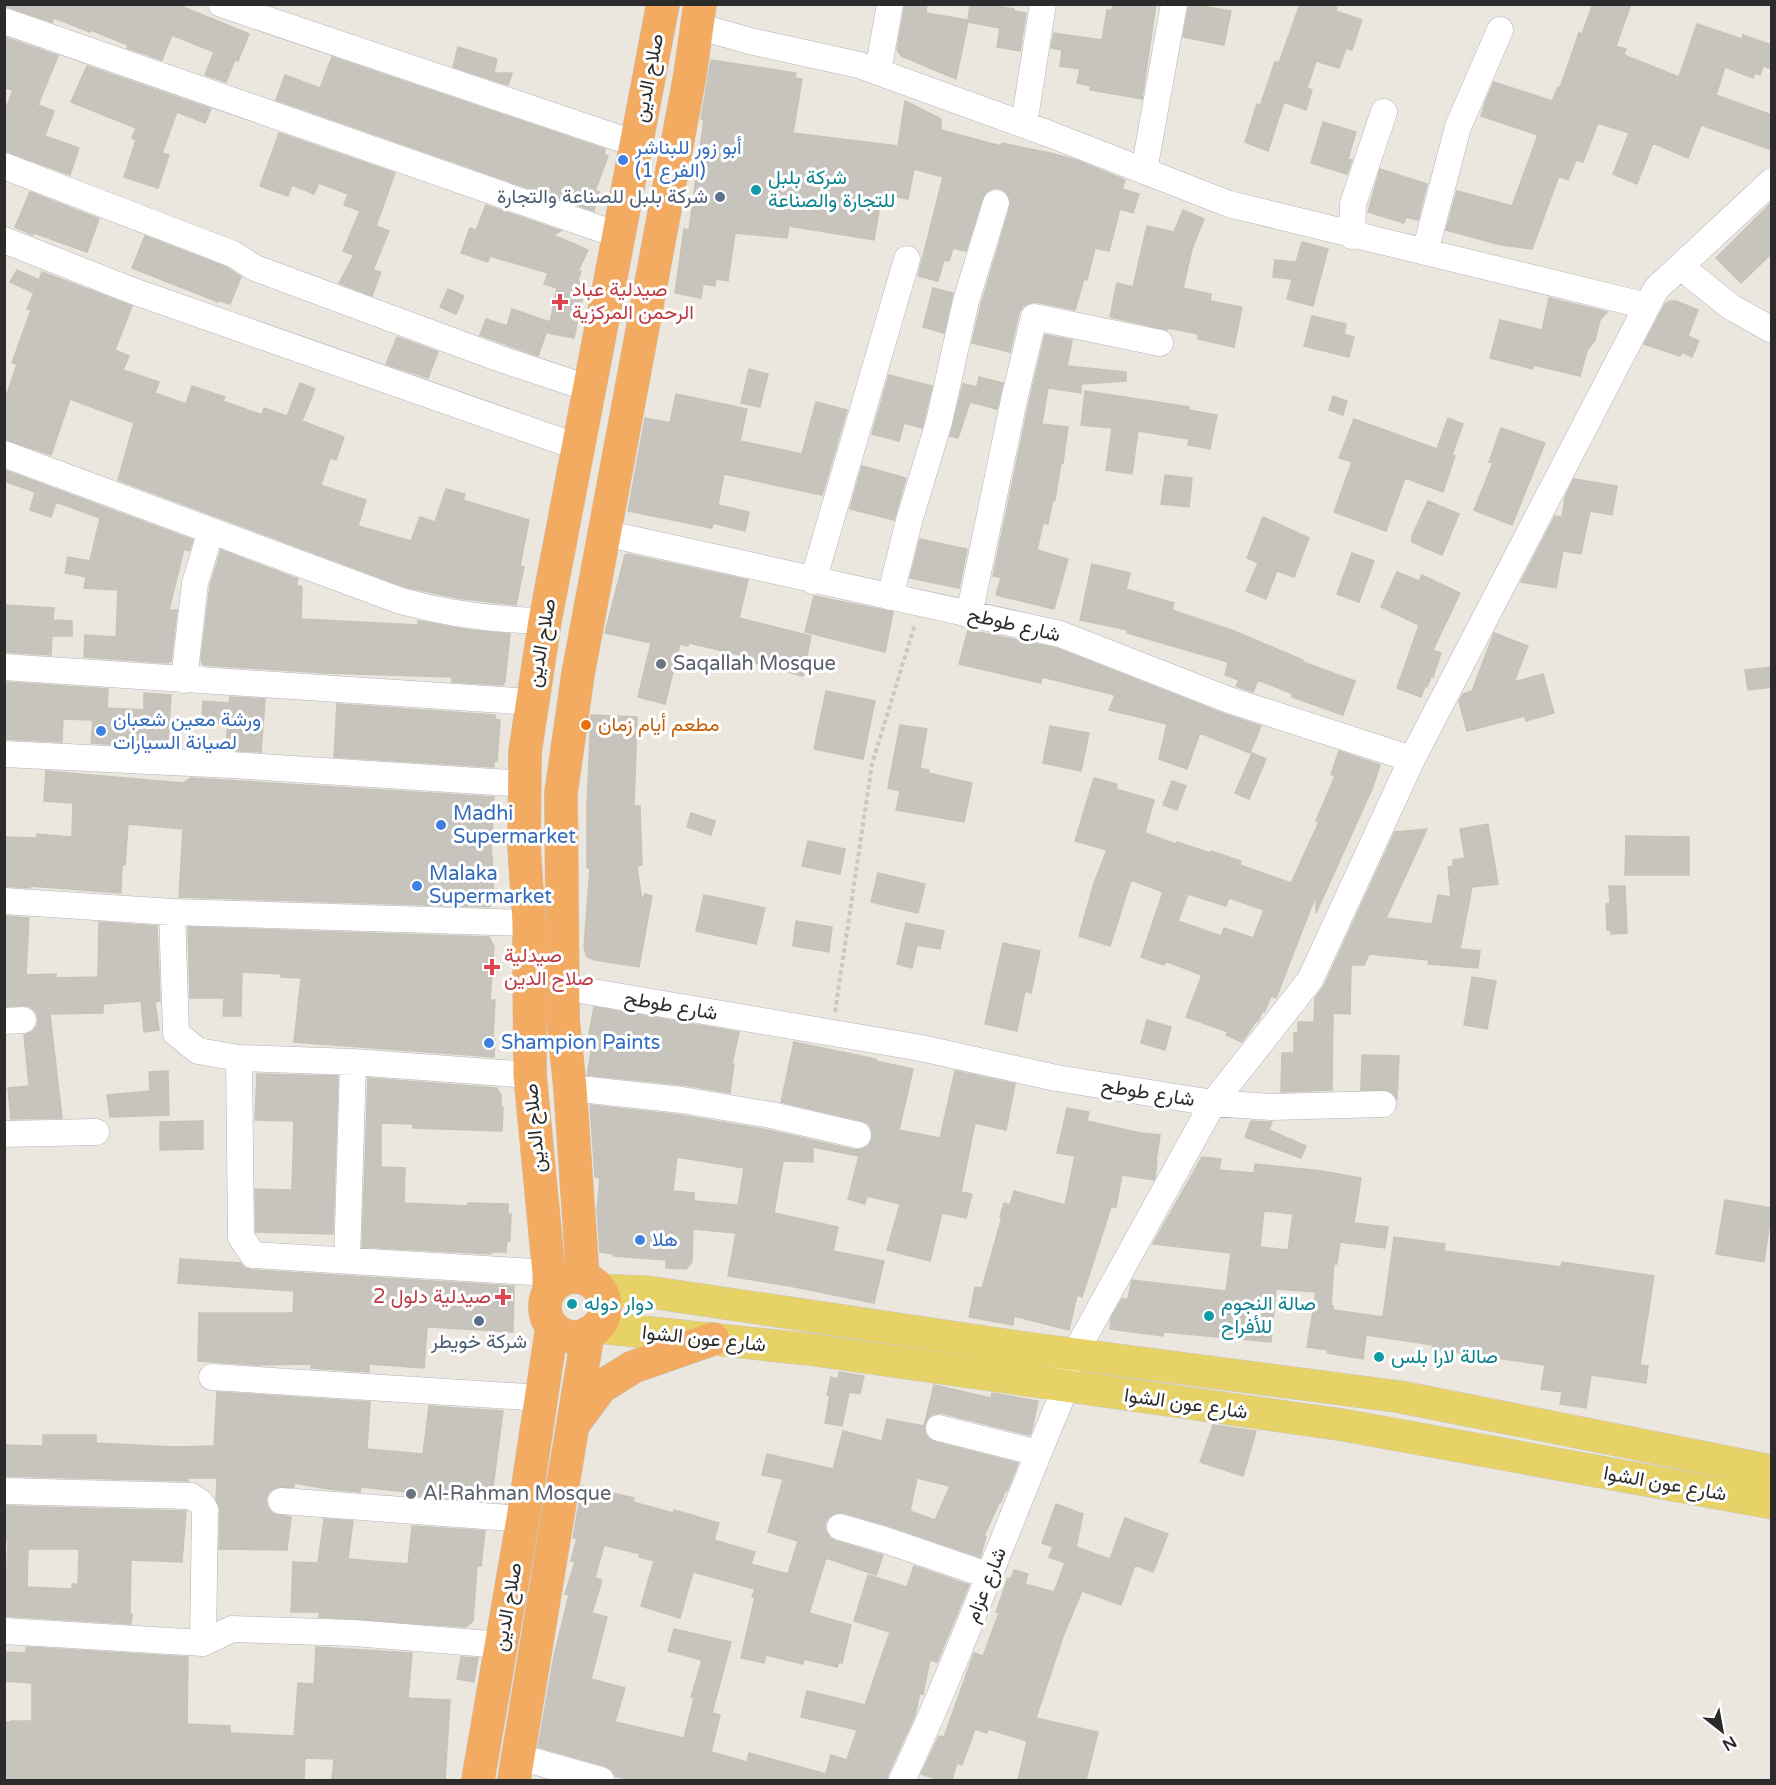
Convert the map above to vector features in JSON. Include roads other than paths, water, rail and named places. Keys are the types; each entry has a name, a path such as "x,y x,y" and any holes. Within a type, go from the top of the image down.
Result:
{"highway":[{"name":"صلاح الدين","path":"549,1282 530,1075 529,923 524,846 525,752 545,621 663,4"},
{"name":"صلاح الدين","path":"591,1284 563,1020 561,793 578,674 686,98 698,15"},
{"path":"563,1279 591,1284 603,1299 602,1319 592,1330 578,1336 560,1333 552,1327 545,1310 549,1282 555,1284 563,1279"},
{"name":"صلاح الدين","path":"477,1780 523,1519 552,1327"},
{"name":"صلاح الدين","path":"516,1769 572,1426 592,1330"},
{"path":"572,1426 601,1387 633,1368 713,1339"}],"main road":[{"name":"شارع عون الشوا","path":"591,1284 1075,1354 1401,1397 1772,1471"},
{"name":"شارع عون الشوا","path":"592,1330 807,1349 1062,1387 1343,1425 1772,1503"}],"street":[{"path":"221,4 636,144"},
{"path":"878,72 890,4"},
{"path":"1024,124 1043,4"},
{"path":"1144,171 1174,4"},
{"path":"698,15 750,41 859,65 1024,124 1229,204 1352,236 1647,306"},
{"path":"4,21 618,235"},
{"path":"1425,252 1458,127 1500,30"},
{"path":"1352,236 1353,204 1384,112"},
{"path":"4,166 233,254 255,268 498,358 588,388"},
{"name":"شارع عزام","path":"902,1780 990,1576 1075,1354 1213,1103 1310,980 1412,759 1656,289 1772,181"},
{"path":"890,597 909,521 939,422 966,301 996,203"},
{"path":"4,240 133,291 578,447"},
{"path":"813,580 907,259"},
{"path":"1682,267 1731,307 1772,330"},
{"path":"969,615 1014,400 1034,317 1160,343"},
{"path":"4,454 401,601 428,609 480,618 545,621"},
{"path":"184,680 195,584 211,531"},
{"name":"شارع طوطح","path":"604,534 1060,634 1229,700 1412,759"},
{"path":"4,667 532,702"},
{"path":"4,754 232,765 525,784"},
{"path":"4,901 172,912 529,923"},
{"path":"172,912 176,1033 198,1051 239,1058 353,1062 530,1075"},
{"name":"شارع طوطح","path":"563,987 921,1048 1056,1078 1213,1103 1272,1107 1383,1104"},
{"path":"239,1058 241,1237 254,1255 347,1260 549,1282"},
{"path":"347,1260 353,1062"},
{"path":"570,1088 693,1102 771,1115 858,1135"},
{"path":"4,1134 96,1132"},
{"path":"212,1377 542,1398"},
{"path":"939,1428 1038,1453"},
{"path":"4,1491 191,1496 196,1499 205,1509 203,1643"},
{"path":"281,1501 523,1519"},
{"path":"840,1527 990,1576"},
{"path":"4,1630 203,1643 232,1629 354,1633 502,1645"},
{"path":"516,1769 601,1780"}],"place":[{"name":"أبو زور للبناشر (الفرع 1)","path":"623,160"},
{"name":"شركة بلبل للتجارة والصناعة","path":"756,190"},
{"name":"شركة بلبل للصناعة والتجارة","path":"720,197"},
{"name":"صيدلية عباد الرحمن المركزية","path":"560,302"},
{"name":"Saqallah Mosque","path":"661,664"},
{"name":"مطعم أيام زمان","path":"586,725"},
{"name":"ورشة معين شعبان لصيانة السيارات","path":"101,731"},
{"name":"Madhi Supermarket","path":"441,825"},
{"name":"Malaka Supermarket","path":"417,886"},
{"name":"صيدلية صلاح الدين","path":"492,967"},
{"name":"Shampion Paints","path":"489,1043"},
{"name":"هلا","path":"640,1240"},
{"name":"صيدلية دلول 2","path":"503,1297"},
{"name":"دوار دوله","path":"572,1304"},
{"name":"صالة النجوم للأفراح","path":"1209,1316"},
{"name":"شركة خويطر","path":"479,1321"},
{"name":"صالة لارا بلس","path":"1379,1357"},
{"name":"Al-Rahman Mosque","path":"411,1494"}]}
